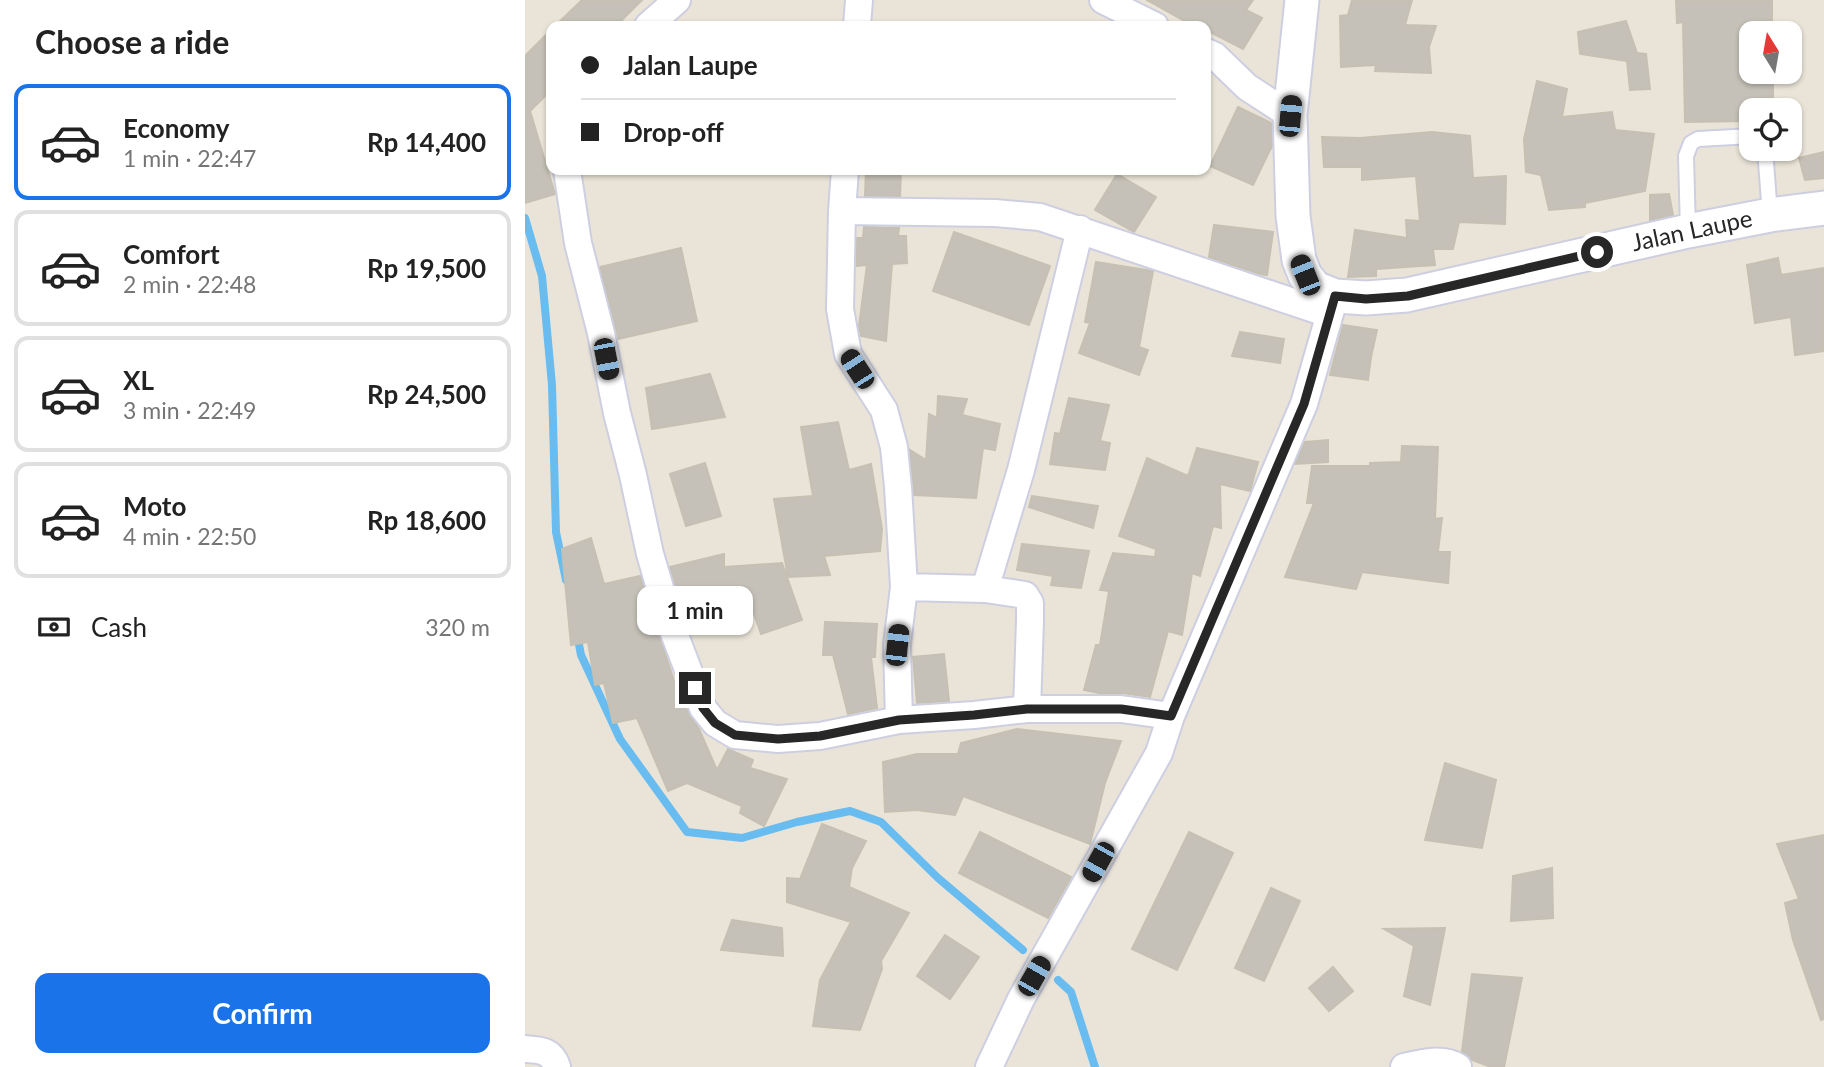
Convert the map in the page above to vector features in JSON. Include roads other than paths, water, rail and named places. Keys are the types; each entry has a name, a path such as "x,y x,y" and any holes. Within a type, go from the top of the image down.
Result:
{"street":[{"path":"653,21 677,0"},
{"path":"857,21 859,0"},
{"path":"1103,0 1145,21"},
{"name":"Jalan Laupe","path":"1302,0 1290,116 1293,216 1299,260 1305,275 1332,305 1408,296 1688,231 1770,215 1824,208"},
{"path":"1211,54 1247,87 1290,116"},
{"path":"568,175 577,243 601,333 650,554 671,625 703,708 715,723 735,735 778,739 820,736 899,720 1027,709 1121,709 1171,716"},
{"path":"845,175 840,309 848,354 884,410 894,447 904,587 897,645 899,720"},
{"path":"842,211 995,213 1040,217 1332,305 1304,404 1171,716 1159,753 1021,999 989,1067"},
{"path":"985,589 1021,470 1080,229"},
{"path":"904,587 985,589 1025,595 1029,599 1030,620 1027,709"},
{"path":"525,1049 543,1050 555,1060 557,1067"},
{"path":"1404,1067 1427,1062 1450,1062 1458,1067"}],"lane":[{"path":"1688,231 1686,156 1691,143 1698,139 1739,137"},
{"path":"1766,161 1770,215"}],"waterway":[{"path":"525,218 542,276 552,385 556,532 566,580"},
{"path":"577,634 581,655 620,739 687,832 742,838 797,822 850,811 881,822 938,878 1023,950"},
{"path":"1058,980 1071,992 1095,1067"}]}
